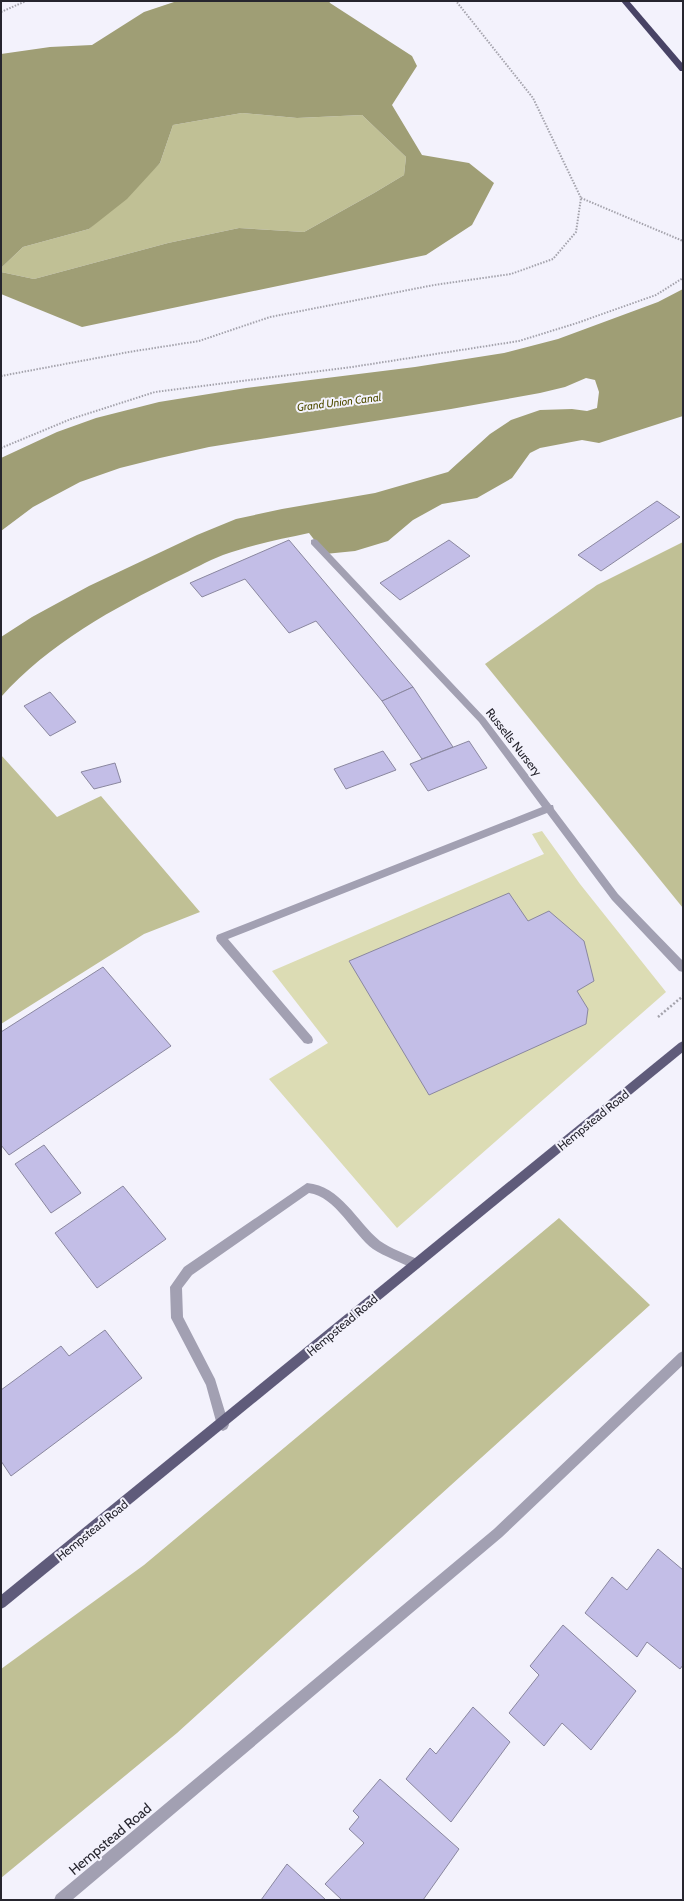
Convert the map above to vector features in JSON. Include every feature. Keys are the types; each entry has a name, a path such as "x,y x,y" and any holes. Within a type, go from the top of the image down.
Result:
{"highway":[{"path":"625,1 683,69"}],"main road":[{"name":"Hempstead Road","path":"1,1603 223,1425 416,1264 683,1046"}],"street":[{"name":"Russells Nursery","path":"314,542 482,720 550,808 615,897 683,968"},
{"path":"308,1040 221,938 550,808"},
{"path":"223,1425 211,1383 177,1318 176,1287 188,1270 307,1188 318,1189 336,1202 377,1245 416,1264"},
{"name":"Hempstead Road","path":"60,1900 498,1534 683,1357"}],"path":[{"path":"1,12 26,1"},
{"path":"1,376 129,352 199,341 270,317 434,285 511,274 553,259 576,232 581,198 533,98 456,1"},
{"path":"581,198 683,240"},
{"path":"1,448 71,419 155,392 352,367 519,341 578,323 656,295 683,278"},
{"path":"658,1017 683,996"}],"green space":[{"path":"242,113 297,118 362,115 406,157 404,175 304,232 239,228 168,243 34,279 1,272 1,268 23,247 89,229 160,163 173,125"},
{"path":"683,542 683,908 485,664 597,585"},
{"path":"1,755 57,817 101,796 200,912 144,934 1,1024"},
{"path":"542,831 580,884 666,992 397,1228 269,1079 328,1043 272,971 544,854 532,834"},
{"path":"559,1218 650,1305 177,1733 1,1878 1,1669 144,1565"}],"water":[{"path":"177,1 329,1 412,56 417,66 392,105 422,155 469,163 494,183 472,225 426,255 82,327 1,294 1,272 34,279 168,243 239,228 304,232 404,175 406,157 362,115 297,118 242,113 173,125 160,163 127,199 89,229 23,247 1,268 1,54 50,47 92,45 144,12"},
{"name":"Grand Union Canal","path":"683,289 683,416 599,443 582,440 540,448 530,453 512,478 477,498 442,504 413,520 388,541 355,551 325,554 309,533 255,545 217,557 130,601 83,629 39,660 1,697 1,637 32,617 89,586 197,535 236,519 282,509 375,493 448,472 490,434 511,420 540,410 572,409 587,411 597,408 599,392 595,380 586,378 565,387 540,393 451,409 209,447 160,458 120,468 80,482 33,507 1,531 1,458 57,432 96,418 159,402 246,388 415,367 504,353 558,339 658,302"}],"building":[{"path":"657,501 680,517 601,571 578,555"},
{"path":"289,540 413,687 382,701 316,621 289,633 245,579 202,597 190,583"},
{"path":"449,540 470,556 400,600 380,583"},
{"path":"413,687 453,747 422,759 382,701"},
{"path":"50,692 76,722 50,736 24,706"},
{"path":"469,741 487,768 428,791 410,764"},
{"path":"383,751 396,770 346,789 334,769"},
{"path":"115,763 121,782 94,789 81,772"},
{"path":"509,893 528,921 549,911 584,941 594,981 577,991 588,1009 586,1024 429,1095 349,961"},
{"path":"103,967 171,1046 9,1155 1,1145 1,1032"},
{"path":"44,1145 81,1193 51,1213 15,1164"},
{"path":"123,1186 166,1239 97,1288 55,1233"},
{"path":"105,1330 142,1378 11,1476 1,1461 1,1390 61,1346 69,1356"},
{"path":"658,1549 683,1570 683,1665 680,1669 647,1642 637,1657 585,1613 612,1577 627,1590"},
{"path":"563,1625 636,1691 591,1750 562,1723 544,1746 509,1713 539,1675 530,1666"},
{"path":"473,1707 510,1742 451,1822 406,1779 430,1748 436,1754"},
{"path":"380,1779 459,1849 423,1900 342,1900 325,1884 364,1843 349,1829 359,1817 353,1811"},
{"path":"287,1864 326,1900 261,1900"}]}
